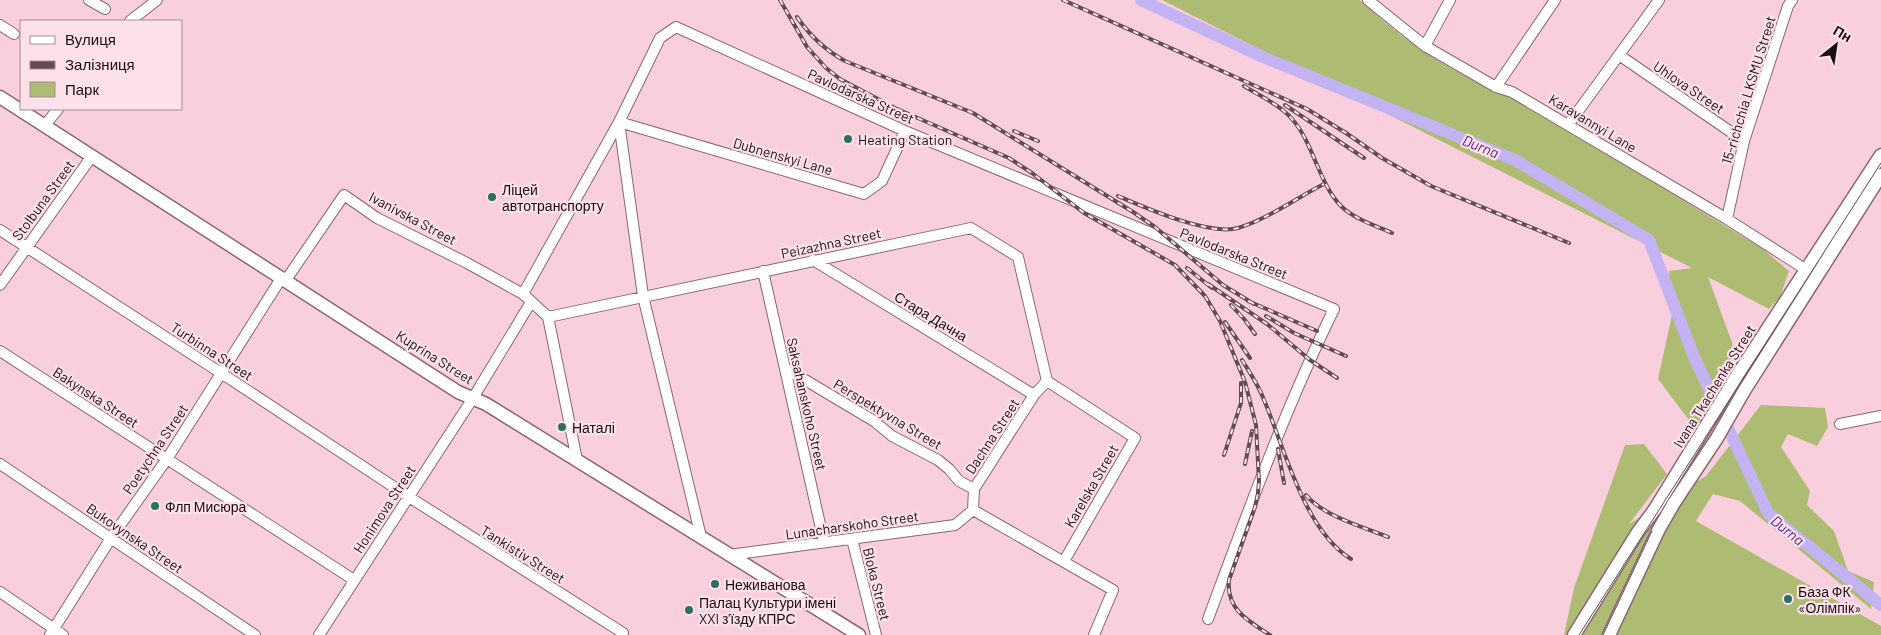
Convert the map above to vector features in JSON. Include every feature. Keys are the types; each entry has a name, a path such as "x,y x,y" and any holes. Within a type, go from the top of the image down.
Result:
{"main road":[{"name":"Kuprina Street","path":"0,97 20,110"},
{"name":"Kuprina Street","path":"20,110 458,392 486,404 859,635"},
{"name":"Ivana Tkachenka Street","path":"1574,635 1805,270 1881,155"},
{"name":"Ivana Tkachenka Street","path":"1609,635 1659,529 1674,503 1717,438 1744,391 1881,175"}],"street":[{"path":"89,0 105,9"},
{"path":"131,20 158,0"},
{"name":"Karavannyi Lane","path":"1368,0 1425,46 1496,88 1512,92 1728,219 1805,270"},
{"path":"1425,46 1450,0"},
{"path":"1496,88 1554,0"},
{"path":"1568,125 1658,0"},
{"name":"15-richchia LKSMU Street","path":"1728,219 1744,141 1787,2"},
{"path":"0,25 14,34"},
{"name":"Pavlodarska Street","path":"619,122 660,38 676,27 905,131 1334,309 1317,344 1259,480 1208,619"},
{"name":"Uhlova Street","path":"1619,55 1744,141"},
{"path":"45,126 57,110"},
{"path":"523,294 619,122"},
{"path":"619,122 643,296 701,537"},
{"name":"Dubnenskyi Lane","path":"619,122 864,194 882,181 905,131"},
{"name":"Stolbuna Street","path":"0,285 92,156"},
{"name":"Ivanivska Street","path":"284,279 344,195 377,218 467,263 523,294 548,317"},
{"name":"Peizazhna Street","path":"643,296 971,228 1018,257 1047,381"},
{"name":"Turbinna Street","path":"0,230 222,373 409,497"},
{"name":"Стара Дачна","path":"813,260 1034,395"},
{"name":"Saksahanskoho Street","path":"763,271 824,542"},
{"name":"Poetychna Street","path":"52,632 111,538 167,459 284,279"},
{"path":"577,460 548,317 643,296"},
{"path":"473,398 531,302"},
{"name":"Bakynska Street","path":"0,351 354,580"},
{"name":"Perspektyvna Street","path":"785,368 874,421 895,438 938,460 959,481 974,488"},
{"name":"Dachna Street","path":"973,510 974,488 1034,395 1047,381"},
{"name":"Karelska Street","path":"1047,381 1135,438 1064,561"},
{"name":"Honimova Street","path":"319,635 473,398"},
{"path":"1840,424 1881,416"},
{"name":"Bukovynska Street","path":"0,464 255,635"},
{"name":"Tankistiv Street","path":"409,497 623,633"},
{"path":"973,510 1113,590 1094,635"},
{"name":"Lunacharskoho Street","path":"729,554 955,525 973,510"},
{"name":"Bloka Street","path":"852,539 876,635"},
{"path":"0,592 52,632 63,635"}],"green space":[{"path":"1162,0 1360,0 1412,43 1450,68 1512,96 1763,249 1789,271 1780,297 1769,309 1708,277 1737,356 1695,428 1658,379 1672,315 1669,271 1692,268"},
{"path":"1761,405 1825,408 1828,427 1817,446 1788,434 1781,447 1810,491 1807,505 1834,531 1848,571 1874,582 1871,609 1740,501 1713,494 1696,521 1881,626 1881,635 1564,635 1574,588 1625,445 1644,444 1667,474 1629,524 1706,476"}],"waterway":[{"name":"Durna","path":"1141,0 1263,57 1515,160 1649,240 1694,357 1716,404"},
{"name":"Durna","path":"1728,428 1768,513 1881,605"}],"tram line":[{"path":"1579,635 1881,163"},
{"path":"1603,635 1652,531"}],"railway":[{"path":"780,0 807,47 826,68 840,79 895,108 1009,158 1032,173 1084,213 1175,265 1205,296 1220,321 1245,382 1256,425 1258,493 1255,507 1229,580 1229,590 1231,599 1240,613 1270,635"},
{"path":"1063,0 1307,109 1382,158 1431,186 1569,243"},
{"path":"797,17 818,42 845,61 973,113 1133,212 1155,227 1223,285 1254,304"},
{"path":"1244,86 1276,105 1292,119 1305,139 1333,197 1346,211 1392,233"},
{"path":"1285,105 1364,158"},
{"path":"1014,131 1038,141"},
{"path":"1118,196 1178,220 1195,225 1226,229 1238,228 1260,220 1324,184"},
{"path":"1187,268 1212,288"},
{"path":"1208,284 1267,324 1310,360 1337,378"},
{"path":"1248,301 1317,331"},
{"path":"1231,305 1255,334"},
{"path":"1266,316 1294,333 1346,356"},
{"path":"1225,322 1250,358"},
{"path":"1242,360 1262,395 1288,464 1308,509 1335,546 1351,559"},
{"path":"1224,455 1241,403 1241,383"},
{"path":"1245,464 1252,431"},
{"path":"1278,449 1284,483"},
{"path":"1306,495 1322,509 1333,515 1388,537"}],"place":[{"name":"Heating Station","path":"848,139"},
{"name":"Ліцей автотранспорту","path":"492,197"},
{"name":"Наталі","path":"562,427"},
{"name":"Флп Мисюра","path":"155,506"},
{"name":"Неживанова","path":"715,584"},
{"name":"База ФК «Олімпік»","path":"1788,599"},
{"name":"Палац Культури імені XXI з'їзду КПРС","path":"689,610"}]}
